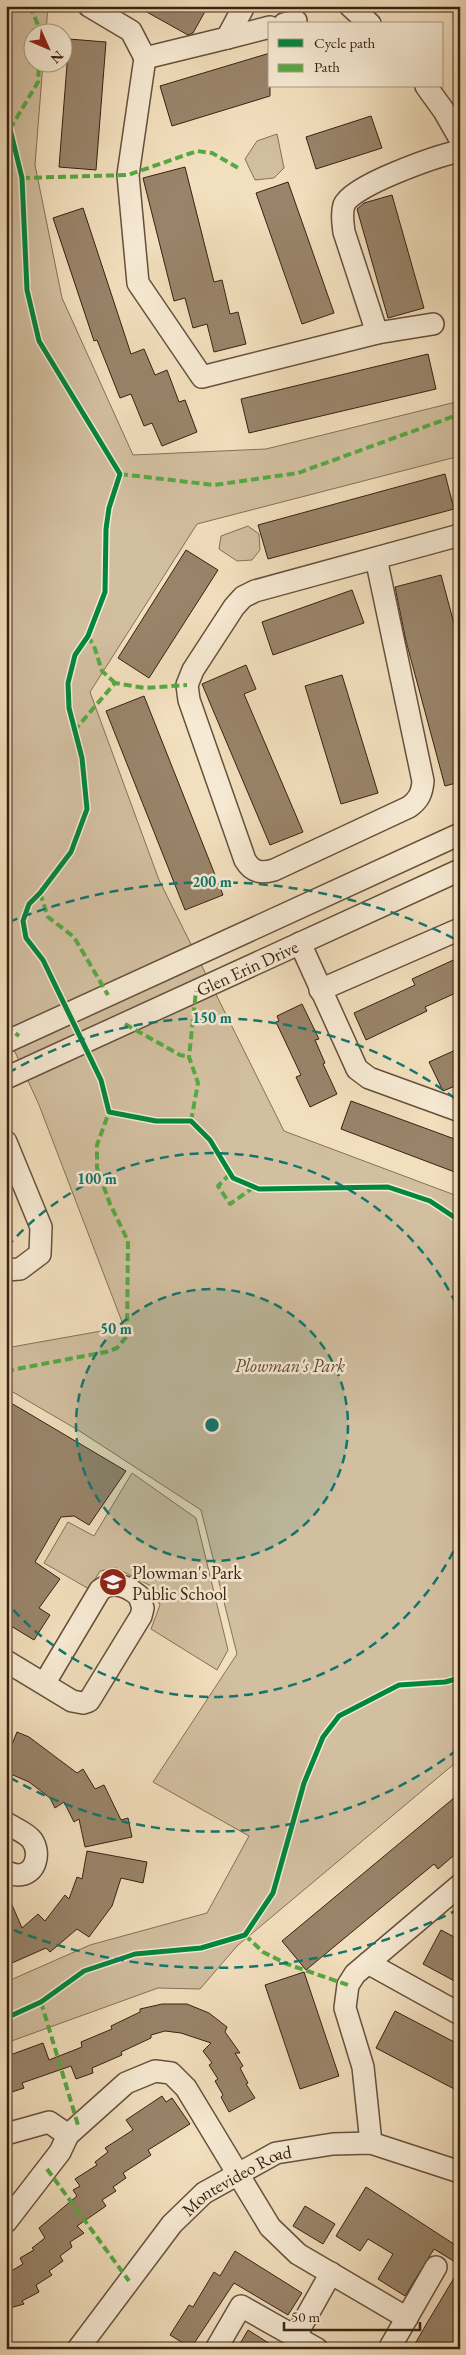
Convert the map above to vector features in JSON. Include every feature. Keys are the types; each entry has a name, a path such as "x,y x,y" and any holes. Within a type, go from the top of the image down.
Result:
{"street":[{"path":"89,6 131,31 145,58 128,175 138,283 202,377 377,333 433,324"},
{"path":"227,38 244,6"},
{"path":"350,6 368,22"},
{"path":"145,58 268,28"},
{"path":"427,88 444,111 460,139"},
{"path":"377,333 344,232 342,219 345,204 354,193 368,186 440,156 460,150"},
{"path":"376,558 422,781 422,792 419,798 409,807 346,837 266,873 254,871 244,860 189,700 187,693 190,678 234,607 243,597 255,591 460,535"},
{"name":"Glen Erin Drive","path":"6,1042 460,834"},
{"name":"Glen Erin Drive","path":"6,1078 460,870"},
{"path":"320,990 460,929"},
{"path":"300,943 353,1063 363,1074 460,1111"},
{"path":"6,1142 41,1227 40,1254 20,1270 6,1270"},
{"path":"6,1661 72,1701 83,1703 89,1701 141,1616 143,1608 139,1596 117,1584 110,1584 100,1590 44,1684"},
{"path":"6,1823 32,1839 37,1861 29,1871 18,1875 6,1872"},
{"path":"370,2143 363,2067 344,2001 351,1979 460,1885"},
{"path":"368,1963 460,2014"},
{"path":"6,2222 60,2152 68,2135 126,2083 155,2071 171,2073 186,2088 270,2227 283,2242 298,2254 407,2318"},
{"path":"6,2134 49,2122 68,2135"},
{"name":"Montevideo Road","path":"78,2349 172,2224 204,2193 238,2172 276,2153 332,2144 370,2143 460,2172"},
{"path":"389,2349 436,2267"},
{"path":"295,2337 331,2273"},
{"path":"216,2349 241,2306 317,2349"}],"green space":[{"name":"Plowman's Park","path":"6,6 48,6 47,22 22,22 22,72 42,72 35,165 62,298 133,455 266,449 460,401 460,456 197,524 90,692 159,880 284,1131 460,1197 460,1759 237,1946 200,1989 158,1988 6,2043 6,1982 90,1945 207,1913 249,1836 153,1782 237,1654 201,1510 78,1430 6,1388 6,1348 124,1327 39,1105 6,1032"},
{"path":"277,134 284,168 274,178 255,180 245,159 257,141"},
{"path":"248,526 259,534 260,550 252,560 237,561 219,549 221,536"},
{"path":"132,1473 196,1518 228,1650 217,1670 151,1629 160,1605 151,1586 116,1568 100,1571 89,1589 44,1563 68,1522 94,1536"}],"building":[{"path":"136,6 208,6 193,33 188,35"},
{"path":"72,39 106,42 96,170 59,167 66,72 72,72"},
{"path":"268,54 268,88 270,88 270,96 172,126 160,86"},
{"path":"371,116 382,148 316,169 306,137"},
{"path":"185,167 214,282 222,280 230,314 238,312 246,344 214,352 207,324 193,328 185,298 174,301 143,178"},
{"path":"288,182 334,313 302,324 256,193"},
{"path":"392,195 424,308 388,318 357,209 364,203"},
{"path":"83,208 131,354 144,349 155,375 167,370 179,402 185,400 197,432 162,446 152,423 144,426 131,394 120,398 97,340 94,341 53,218"},
{"path":"428,354 436,389 249,433 241,399"},
{"path":"445,474 454,509 268,559 258,525"},
{"path":"186,550 218,570 149,678 118,658"},
{"path":"441,575 460,646 460,782 445,786 406,641 395,587"},
{"path":"352,590 364,623 273,655 262,622"},
{"path":"246,665 256,689 244,694 303,832 270,845 202,684"},
{"path":"342,675 378,793 341,804 305,686"},
{"path":"144,696 223,895 185,910 106,711"},
{"path":"460,957 460,991 425,1007 427,1011 366,1040 354,1013 415,985 412,979"},
{"path":"302,1004 319,1039 315,1040 325,1063 323,1064 337,1094 310,1107 296,1077 301,1075 276,1022 279,1021 277,1016"},
{"path":"460,1048 460,1084 443,1091 429,1062"},
{"path":"351,1101 460,1141 460,1174 341,1129"},
{"path":"6,1400 126,1471 89,1525 74,1516 61,1517 35,1562 60,1579 39,1608 50,1615 34,1640 6,1623"},
{"path":"17,1732 29,1737 77,1773 83,1769 95,1789 104,1785 121,1820 128,1818 132,1837 85,1847 79,1819 74,1822 64,1802 55,1808 50,1798 29,1782 6,1772 6,1759"},
{"path":"460,1793 460,1850 438,1869 434,1864 306,1970 282,1941"},
{"path":"87,1851 147,1862 143,1883 121,1878 112,1906 89,1937 77,1929 50,1952 46,1948 12,1963 6,1948 6,1891 22,1928 38,1914 45,1921 65,1895 69,1899 77,1877 82,1879"},
{"path":"441,1930 460,1940 460,1984 423,1964"},
{"path":"304,1972 339,2076 300,2089 265,1985"},
{"path":"162,2004 187,2004 209,2013 227,2027 225,2032 240,2053 235,2053 243,2066 240,2068 248,2083 246,2084 255,2098 229,2112 221,2097 223,2095 215,2081 218,2079 209,2065 212,2063 203,2051 211,2043 181,2033 165,2031 151,2035 151,2038 121,2052 122,2055 92,2068 93,2073 76,2079 71,2066 22,2083 24,2088 6,2094 6,2062 12,2060 10,2055 43,2043 49,2060 82,2047 81,2042 112,2029 111,2026 140,2012 140,2009"},
{"path":"395,2011 460,2045 460,2092 376,2048"},
{"path":"162,2096 166,2102 172,2098 190,2124 148,2150 151,2155 123,2173 126,2178 113,2187 116,2191 102,2200 106,2206 77,2226 84,2233 70,2242 72,2247 60,2256 63,2261 49,2271 52,2275 36,2285 39,2292 22,2301 24,2304 6,2309 6,2269 8,2273 23,2264 20,2258 34,2250 32,2248 45,2238 39,2228 77,2196 73,2190 80,2186 75,2179 97,2165 95,2162 108,2152 105,2148 133,2130 126,2120"},
{"path":"366,2187 460,2248 460,2265 434,2249 405,2296 378,2279 393,2254 368,2239 360,2251 336,2236"},
{"path":"305,2206 335,2224 323,2244 293,2226"},
{"path":"235,2251 302,2293 288,2315 234,2283 191,2348 170,2335 189,2305 193,2307 214,2272 220,2276"},
{"path":"460,2268 460,2349 412,2349 427,2323"},
{"path":"248,2330 278,2349 237,2349"}],"marked path":[{"path":"30,6 37,22"},
{"path":"10,129 38,82 38,72"},
{"path":"22,178 128,175 197,151 212,153 240,169"},
{"path":"120,474 214,485 298,473 460,414"},
{"path":"88,636 94,646 102,671 115,683"},
{"path":"74,731 115,683 145,688 187,685"},
{"path":"40,893 48,917 74,937 108,995"},
{"path":"191,1121 198,1083 189,1057 196,991"},
{"path":"125,1024 180,1055 189,1057"},
{"path":"6,1026 19,1036"},
{"path":"6,1371 106,1352 117,1348 127,1336 128,1241 110,1204 97,1168 97,1145 109,1112"},
{"path":"230,1174 218,1186 230,1204 254,1187"},
{"path":"245,1935 263,1952 287,1964 348,1985"},
{"path":"41,2002 78,2125"},
{"path":"47,2169 129,2281"}],"cycle path":[{"path":"6,129 10,129 22,178 27,290 39,341 120,474 109,508 106,529 105,592 88,636 75,655 68,683 69,708 82,758 87,809 71,852 40,893 29,904 23,921 26,938 43,960 101,1080 109,1112 156,1121 191,1121 210,1140 233,1178 259,1189 388,1187 430,1201 460,1221"},
{"path":"6,2018 41,2002 84,1971 135,1954 201,1948 245,1935 273,1893 304,1783 323,1737 339,1716 399,1685 445,1682 460,1678"}],"place":[{"name":"Plowman's Park Public School","path":"113,1582"}]}
